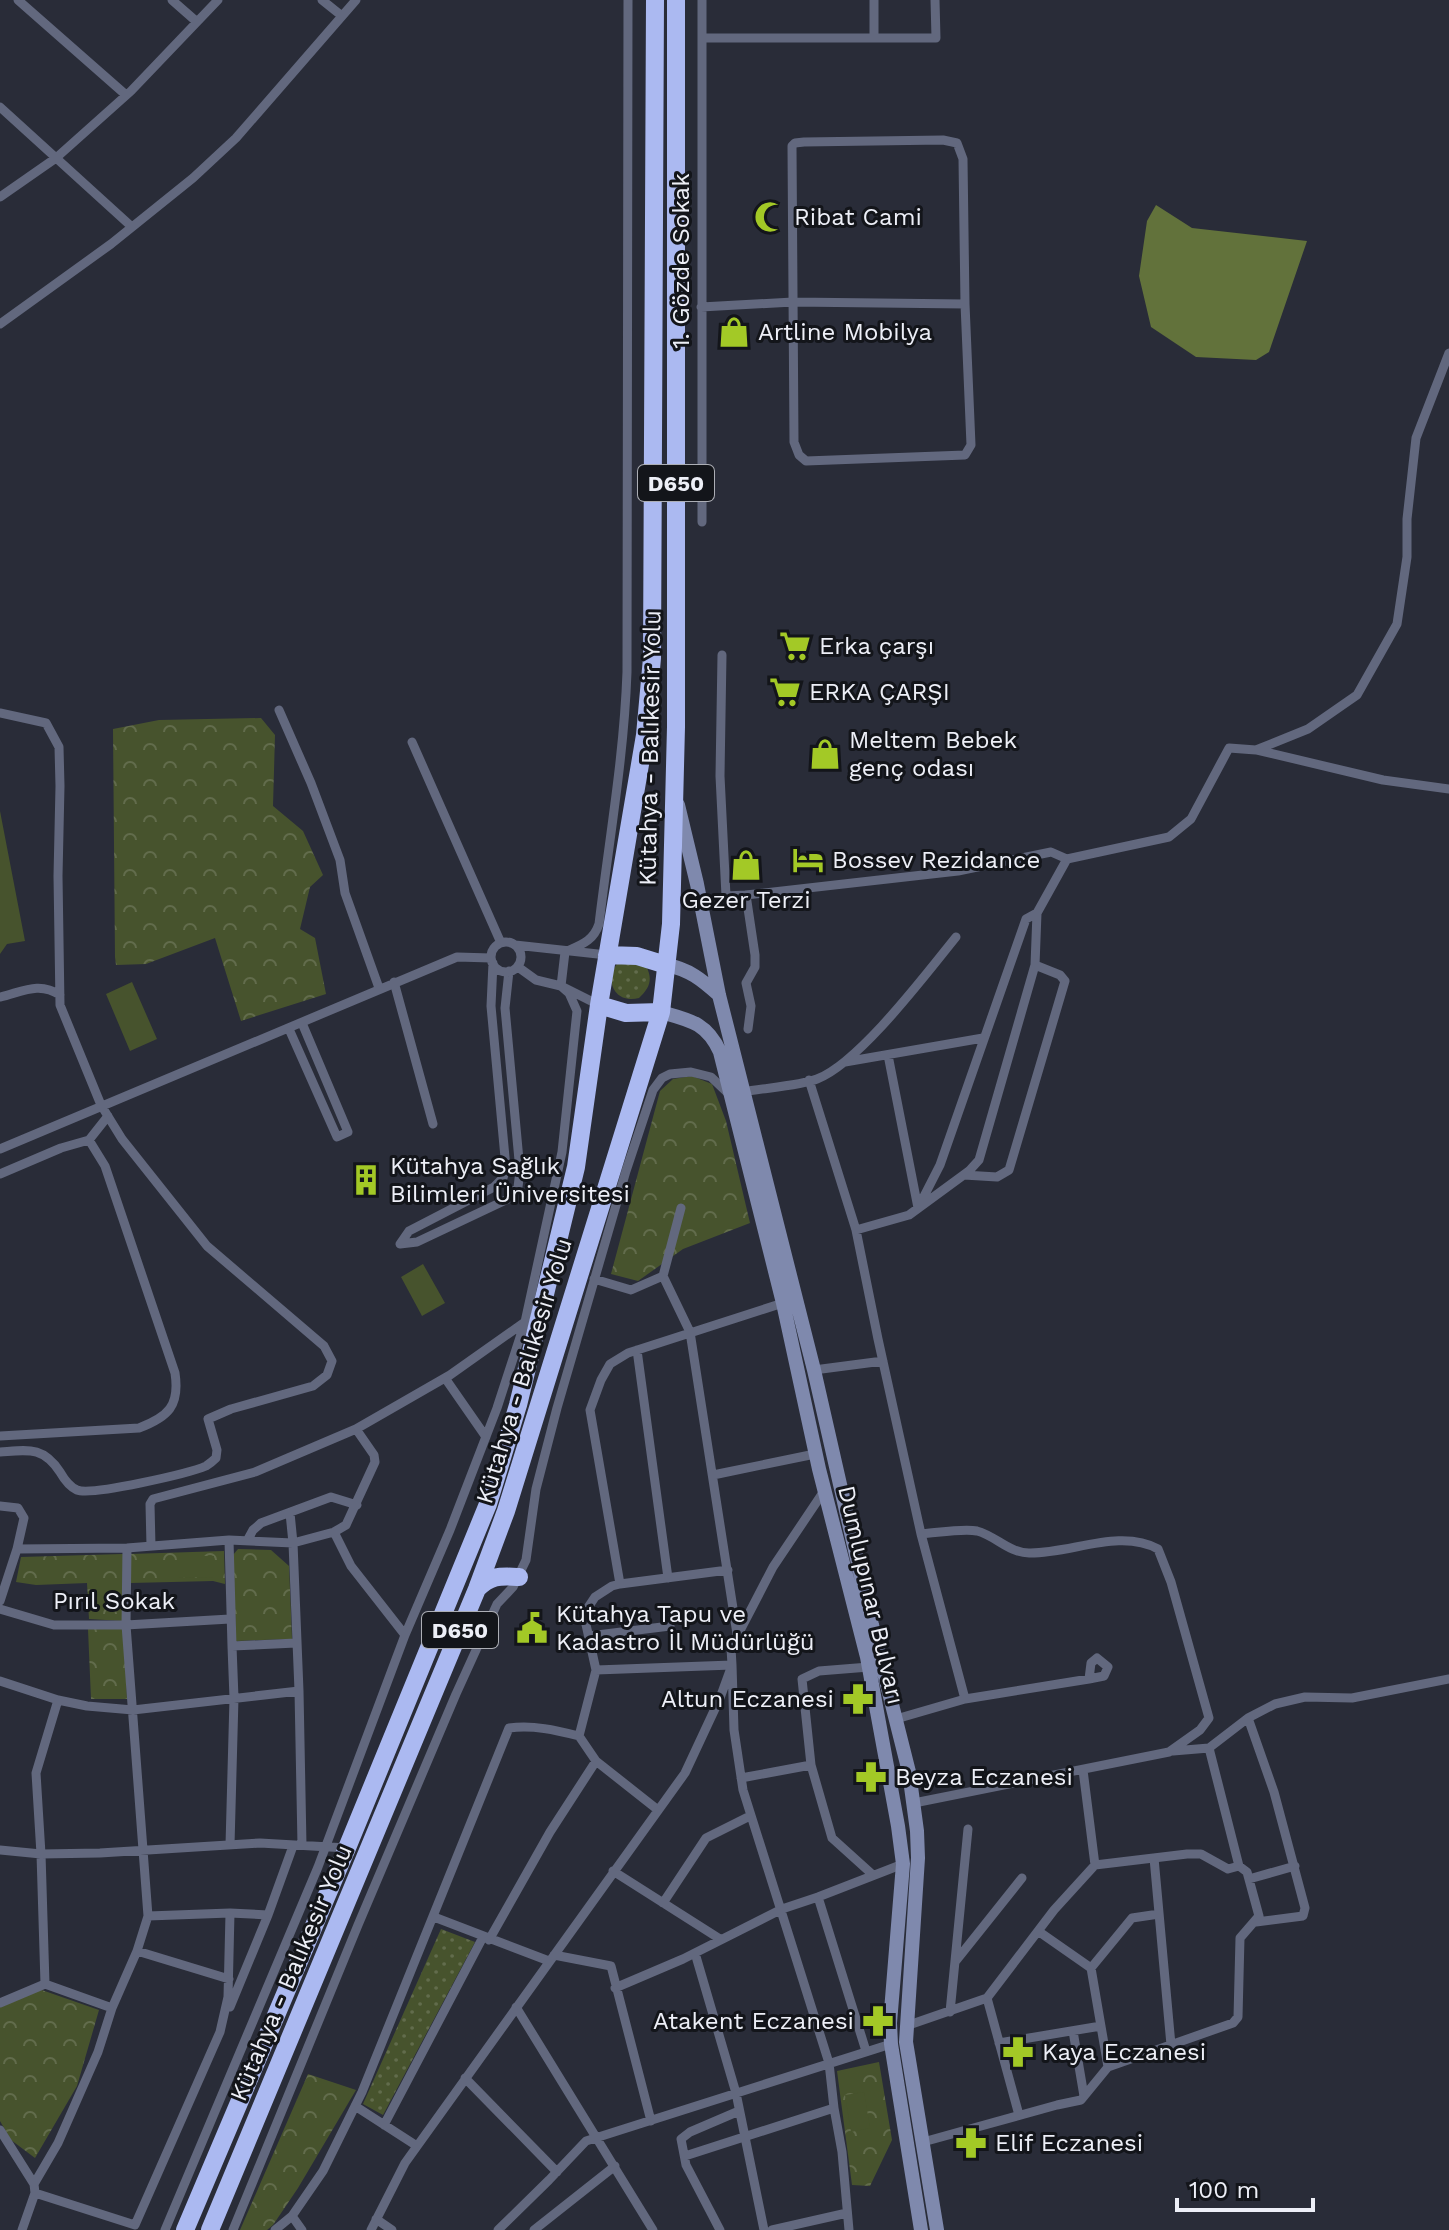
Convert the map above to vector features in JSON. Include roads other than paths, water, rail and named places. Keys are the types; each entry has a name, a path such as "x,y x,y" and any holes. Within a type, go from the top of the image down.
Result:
{"highway":[{"name":"Kütahya - Balıkesir Yolu","path":"185,2230 488,1504 514,1419 576,1167 593,1002 607,955 645,735 652,658 655,0"},
{"name":"Kütahya - Balıkesir Yolu","path":"210,2230 477,1589 506,1511 661,1012 672,912 675,793 676,0"},
{"path":"607,955 637,956 666,965"},
{"path":"593,1002 626,1013 661,1012"},
{"path":"477,1589 487,1579 519,1577"}],"main road":[{"name":"Dumlupınar Bulvarı","path":"675,793 697,884 737,1094 815,1454 869,1667 898,1826 903,1864 891,2044 921,2230"},
{"path":"666,965 683,968 719,995"},
{"name":"Dumlupınar Bulvarı","path":"661,1012 693,1022 710,1033 737,1094 768,1183 909,1772 918,1858 906,2026 907,2058 937,2230"}],"street":[{"path":"18,0 126,95"},
{"path":"172,0 197,22"},
{"path":"0,197 56,158 126,95 218,0"},
{"path":"322,0 342,16"},
{"path":"0,324 193,178 236,138 356,0"},
{"path":"565,952 591,939 599,924 625,731 628,0"},
{"name":"1. Gözde Sokak","path":"702,0 702,522"},
{"path":"874,0 874,38"},
{"path":"702,38 936,38 935,0"},
{"path":"0,107 132,227"},
{"path":"943,140 957,143 963,159 965,304 971,445 965,455 806,461 795,451 792,146 804,142 943,140"},
{"path":"701,307 793,302 965,304"},
{"path":"1256,750 1308,729 1357,695 1397,624 1407,557 1407,519 1416,438 1449,353"},
{"path":"722,655 720,776 726,896 958,871 1051,852 1067,859 1169,837 1191,819 1229,748 1256,750 1383,780 1449,789"},
{"path":"279,710 340,860 345,893 379,988"},
{"path":"0,713 46,723 59,747 60,1005 101,1105 122,1139 207,1246 324,1346 332,1361 327,1375 313,1386 231,1409 208,1419 217,1450 216,1458 208,1465 144,1482 87,1492 76,1490 42,1453 33,1450 0,1452"},
{"path":"412,742 501,943"},
{"path":"856,1230 909,1215 964,1175 979,1160 1035,965 1037,913 1067,859"},
{"path":"746,895 755,955 755,967 746,983 751,1006 748,1029"},
{"path":"918,1208 940,1165 1026,919 1037,913"},
{"path":"233,2230 456,1694 497,1604 513,1587 526,1560 536,1489 594,1279 653,1090 662,1078 670,1074 691,1072 711,1077 737,1094 817,1079 845,1062 956,937"},
{"path":"515,945 521,953 505,1008 520,1160 518,1187 508,1199 488,1209 417,1242 400,1244 409,1231 494,1187 503,1178 506,1168 491,1006 494,949 506,942 607,955"},
{"path":"561,986 565,952"},
{"path":"0,1149 457,957 492,961 500,970 514,969 536,980 561,986 593,1002"},
{"path":"964,1175 997,1177 1009,1170 1065,981 1060,975 1035,965"},
{"path":"394,982 433,1124"},
{"path":"165,2230 318,1867 405,1635 486,1437 525,1322 562,1152 577,1011 569,993 561,986"},
{"path":"0,997 37,987 60,995"},
{"path":"577,1011 593,1002"},
{"path":"289,1029 337,1137 348,1132 302,1023"},
{"path":"845,1062 983,1038"},
{"path":"888,1055 918,1208"},
{"path":"809,1080 856,1230 921,1534 965,1699"},
{"path":"0,1174 61,1148 89,1140 108,1116"},
{"path":"0,1436 139,1428 157,1421 174,1403 177,1390 175,1373 105,1166 89,1140"},
{"path":"681,1208 663,1276 690,1332 738,1635"},
{"path":"594,1279 631,1290 663,1276"},
{"path":"620,1584 590,1410 610,1364 628,1353 783,1303"},
{"path":"151,1546 150,1504 153,1499 255,1472 356,1429 445,1378 525,1322"},
{"path":"637,1350 668,1578"},
{"path":"814,1370 883,1361"},
{"path":"445,1378 486,1437"},
{"path":"17,1549 127,1548 229,1540 293,1543 334,1532 346,1525 375,1462 374,1455 356,1429"},
{"path":"713,1475 815,1454"},
{"path":"824,1491 773,1567 731,1648 734,1730 741,1778 750,1816 829,2063 849,2230"},
{"path":"247,1541 261,1523 331,1497 357,1505"},
{"path":"0,1506 18,1508 24,1518 0,1599"},
{"path":"0,2130 35,2188 137,2227 298,1846 299,1691 290,1513"},
{"path":"921,1534 975,1530 1009,1548 1027,1553 1132,1539 1158,1549 1171,1582 1209,1718 1200,1730 1169,1752"},
{"path":"334,1532 351,1566 405,1635"},
{"path":"229,1540 234,1698 230,1845"},
{"path":"22,2230 35,2188 93,2063 148,1916 126,1625 127,1548"},
{"path":"579,1736 596,1670 585,1620 587,1609 595,1597 620,1584 728,1570"},
{"name":"Pırıl Sokak","path":"0,1609 54,1625 126,1625 230,1619"},
{"path":"589,1636 670,1626"},
{"path":"232,1646 296,1643"},
{"path":"596,1670 732,1665"},
{"path":"371,2230 405,2163 685,1773 732,1665"},
{"path":"869,1667 819,1671 802,1679 811,1765 832,1838 873,1875"},
{"path":"896,1719 965,1699 1089,1679"},
{"path":"914,1803 1169,1752 1209,1748 1248,1718 1275,1704 1305,1697 1352,1698 1449,1679"},
{"path":"0,1681 58,1700 133,1710 299,1691"},
{"path":"45,1984 36,1773 58,1700"},
{"path":"1248,1718 1274,1792 1305,1908 1303,1916 1256,1922"},
{"path":"275,2230 292,2216 323,2171 355,2106 509,1728 527,1726 579,1736 596,1761 658,1810"},
{"path":"923,2142 1081,2100 1108,2067 1233,2023 1238,2017 1240,1938 1259,1916 1247,1872 1239,1866 1209,1748"},
{"path":"384,2125 486,1938 596,1761"},
{"path":"741,1778 811,1765"},
{"path":"1083,1770 1095,1865"},
{"path":"663,1903 706,1838 750,1816"},
{"path":"950,2012 968,1829"},
{"path":"0,1850 41,1854 260,1843 347,1848"},
{"path":"314,1846 318,1867"},
{"path":"906,2026 987,1998 1038,1931 1095,1865 1201,1854 1228,1869 1239,1866"},
{"path":"1154,1858 1171,2045"},
{"path":"615,1988 695,1953 782,1909 903,1864"},
{"path":"1249,1879 1295,1866"},
{"path":"613,1871 720,1939"},
{"path":"955,1962 1022,1878"},
{"path":"818,1897 866,2051"},
{"path":"220,2032 228,1997 230,1913"},
{"path":"1091,1968 1132,1918 1159,1914"},
{"path":"148,1916 268,1915"},
{"path":"434,1917 486,1938 551,1958 611,1966 651,2121"},
{"path":"1038,1931 1091,1968 1108,2067"},
{"path":"137,1951 229,1979"},
{"path":"695,1953 736,2093 764,2230"},
{"path":"0,2003 45,1984 112,2008"},
{"path":"987,1998 1019,2115"},
{"path":"516,2007 651,2226 638,2230"},
{"path":"999,2043 1101,2026"},
{"path":"1073,2031 1084,2096"},
{"path":"498,2230 586,2141 891,2044"},
{"path":"465,2078 557,2172"},
{"path":"355,2106 417,2146"},
{"path":"685,2156 834,2108"},
{"path":"720,2230 686,2165 681,2139 739,2111"},
{"path":"534,2230 615,2166"},
{"path":"772,2230 847,2213"},
{"path":"292,2216 302,2230"},
{"path":"376,2219 392,2230"}],"place":[{"name":"Ribat Cami","path":"770,217"},
{"name":"Artline Mobilya","path":"734,332"},
{"name":"Erka çarşı","path":"795,646"},
{"name":"ERKA ÇARŞI","path":"785,692"},
{"name":"Meltem Bebek genç odası","path":"825,754"},
{"name":"Bossev Rezidance","path":"808,860"},
{"name":"Gezer Terzi","path":"746,865"},
{"name":"Kütahya Sağlık Bilimleri Üniversitesi","path":"366,1180"},
{"name":"Kütahya Tapu ve Kadastro İl Müdürlüğü","path":"532,1628"},
{"name":"Altun Eczanesi","path":"858,1699"},
{"name":"Beyza Eczanesi","path":"871,1777"},
{"name":"Atakent Eczanesi","path":"878,2021"},
{"name":"Kaya Eczanesi","path":"1018,2052"},
{"name":"Elif Eczanesi","path":"971,2143"}]}
